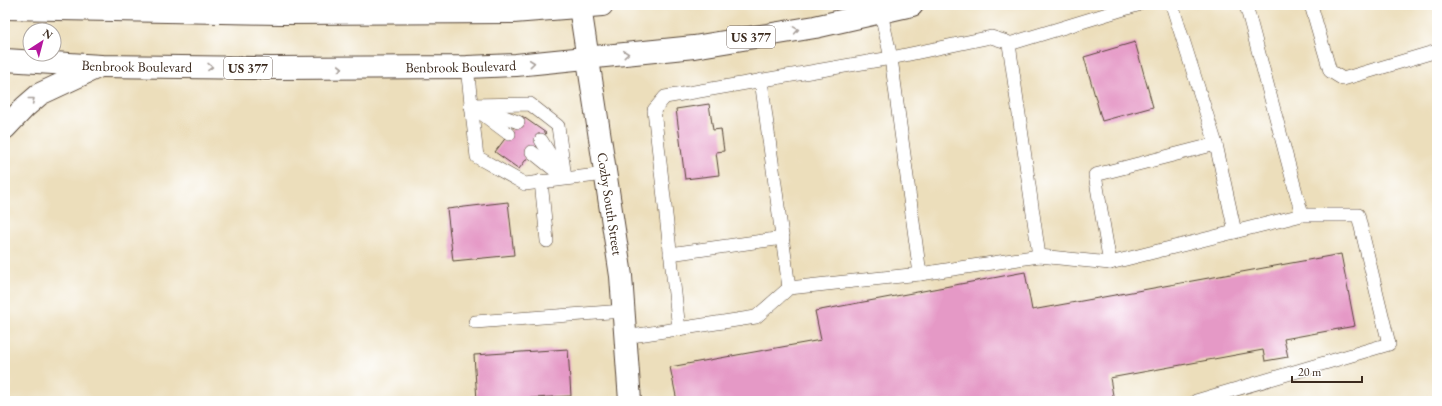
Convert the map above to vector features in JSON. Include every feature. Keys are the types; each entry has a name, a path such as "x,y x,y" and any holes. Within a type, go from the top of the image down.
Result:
{"main road":[{"path":"5,8 513,12 602,5"},
{"name":"Benbrook Boulevard","path":"5,60 101,66 271,68 467,67 516,65 694,47 815,26 882,13 912,5"},
{"name":"Cozby South Street","path":"580,7 621,276 630,401"},
{"path":"5,128 24,107 40,94 101,66"}],"lane":[{"path":"679,329 654,110 665,97 891,58 992,37 1009,44 1137,5"},
{"path":"1172,5 1216,144 1235,232"},
{"path":"1246,5 1302,215"},
{"path":"1311,5 1330,71 1343,79 1437,51"},
{"path":"882,13 891,58 920,274"},
{"path":"1009,44 1040,256"},
{"path":"467,67 477,157 525,184 605,174"},
{"path":"761,80 789,288"},
{"path":"470,104 518,122"},
{"path":"470,104 509,134"},
{"path":"470,104 530,104 558,126 565,178"},
{"path":"541,140 565,178"},
{"path":"1110,263 1095,175 1216,144"},
{"path":"532,152 565,178"},
{"path":"541,182 547,241"},
{"path":"625,337 756,317 789,288 920,274 1040,256 1110,263 1302,215 1358,215 1389,344 1196,401"},
{"path":"670,254 783,238"},
{"path":"475,322 623,311"}],"building":[{"path":"1135,42 1153,107 1102,121 1084,57"},
{"path":"709,104 713,130 721,129 724,151 716,152 719,175 685,179 676,109"},
{"path":"522,116 546,133 519,169 495,152"},
{"path":"508,202 514,255 453,261 447,209"},
{"path":"1341,254 1355,326 1284,339 1288,357 1265,361 1263,350 1110,378 1114,401 677,401 670,367 821,340 815,311 1025,272 1032,310"},
{"path":"568,349 571,396 477,401 474,355"}]}
